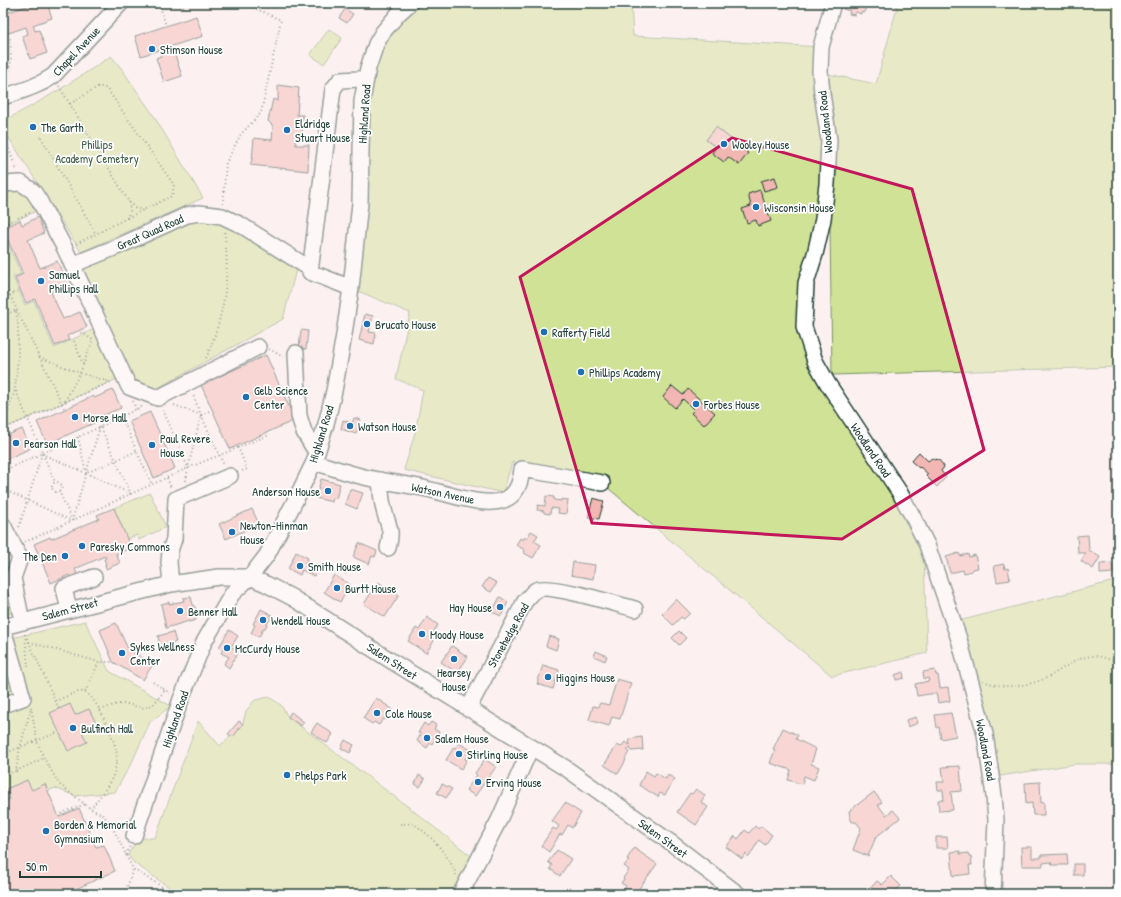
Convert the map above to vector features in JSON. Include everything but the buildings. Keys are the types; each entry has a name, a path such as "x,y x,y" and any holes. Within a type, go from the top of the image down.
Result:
{"street":[{"name":"Chapel Avenue","path":"4,97 25,91 43,83 53,76 120,3"},
{"name":"Woodland Road","path":"833,3 821,47 820,71 829,140 827,184 823,219 815,254 806,283 804,327 815,361 828,384 900,493 927,545 959,639 985,734 994,796 996,820 993,894"},
{"name":"Highland Road","path":"134,836 181,699 204,642 232,594 250,577 267,555 297,497 315,457 326,424 334,391 351,288 360,203 362,101 368,68 376,44 401,6"},
{"path":"310,272 333,89 340,80 366,80"},
{"path":"3,184 21,184 33,190 65,249 121,382 158,398 258,348"},
{"name":"Great Quad Road","path":"72,265 119,246 187,215 199,213 222,216 241,225 309,268 310,272 351,288"},
{"path":"296,360 297,407 300,424 315,457"},
{"name":"Watson Avenue","path":"315,457 363,477 426,488 467,500 493,502 507,499 515,492 521,479 522,469 602,483"},
{"path":"171,584 169,562 170,551 174,539 176,499 230,476"},
{"path":"380,480 383,505 391,536 388,548"},
{"path":"3,525 13,548 20,558 13,578 20,612"},
{"path":"69,610 64,588 94,577"},
{"name":"Salem Street","path":"3,628 171,584 219,577 250,577 293,598 468,709 567,769 670,842 738,894"},
{"name":"Stonehedge Road","path":"468,709 525,601 535,590 541,588 569,592 636,609"},
{"path":"3,628 23,698 3,705"},
{"path":"461,893 499,820 531,747"}],"path":[{"path":"159,3 166,26"},
{"path":"205,361 219,325 226,290 226,242 222,216 226,162 241,134 261,113 281,20 243,3"},
{"path":"4,97 11,60 10,36"},
{"path":"3,47 10,42"},
{"path":"53,76 129,202 135,208 143,210"},
{"path":"65,249 172,196 174,185 107,89 99,86 70,104"},
{"path":"3,134 21,184"},
{"path":"41,137 96,234"},
{"path":"127,218 130,211 129,202"},
{"path":"3,224 43,208"},
{"path":"3,281 39,357 63,403 64,408"},
{"path":"9,295 19,291"},
{"path":"3,316 16,310"},
{"path":"3,428 15,389 18,331 16,310"},
{"path":"63,403 80,373 93,340 81,332"},
{"path":"74,341 84,364"},
{"path":"258,348 270,349 296,360"},
{"path":"39,357 80,373 121,382"},
{"path":"3,428 63,403 121,382"},
{"path":"188,383 219,455 230,476 247,469 238,447"},
{"path":"15,389 55,482 59,482 61,485 59,491 72,521"},
{"path":"158,398 201,415 212,410"},
{"path":"158,398 188,468"},
{"path":"3,471 136,410"},
{"path":"188,494 186,480 201,415"},
{"path":"122,416 152,485"},
{"path":"100,427 131,494"},
{"path":"72,521 100,427"},
{"path":"13,548 188,468 269,434"},
{"path":"78,437 86,473"},
{"path":"86,473 137,451"},
{"path":"42,454 131,494"},
{"path":"19,527 42,454"},
{"path":"55,482 52,485 52,489 59,491"},
{"path":"3,489 72,521"},
{"path":"28,668 26,635 59,709"},
{"path":"29,642 99,662 114,662"},
{"path":"969,676 988,683 1009,686 1034,684 1074,662 1094,656 1118,662"},
{"path":"85,692 99,662"},
{"path":"153,682 181,699"},
{"path":"100,710 117,704 128,704 141,708 153,705 165,690"},
{"path":"55,702 77,692 85,692 94,700 113,738 116,751 116,764 113,777 90,809"},
{"path":"16,771 31,705 37,741 44,758 59,784 90,809 102,814 110,822 133,869 174,894"},
{"path":"3,754 59,732"},
{"path":"3,775 16,771 44,758"},
{"path":"59,817 62,813 85,804"},
{"path":"400,824 414,824 435,842 455,869 461,893"},
{"path":"126,894 133,869"},
{"path":"78,888 86,894"},
{"path":"134,894 164,888"}],"highlighted area":[{"path":"732,138 912,189 984,450 842,539 592,523 520,277"}],"green space":[{"name":"Phillips Academy","path":"411,3 631,3 633,36 821,47 828,171 804,327 875,455 924,554 927,653 832,676 602,483 542,472 512,462 503,493 404,470 416,429 423,390 396,379 410,313 351,288 368,68"},
{"path":"894,3 1118,3 1118,367 832,375 830,226 836,169 835,129 828,87 828,74 876,84 897,8"},
{"path":"329,29 342,38 324,64 310,55"},
{"name":"Phillips Academy Cemetery","path":"111,56 152,113 203,198 81,252 4,130 3,121 85,74"},
{"path":"21,183 43,208 3,226 3,184"},
{"path":"191,220 221,222 296,270 283,319 156,389 129,377 81,267"},
{"path":"3,233 21,274 13,277 25,305 34,301 54,348 101,326 124,376 3,429"},
{"path":"150,493 166,527 139,540 137,535 127,539 114,508"},
{"path":"1118,580 1118,764 1075,764 1000,776 959,621"},
{"path":"3,592 12,613 3,615"},
{"path":"85,621 109,671 171,706 150,722 132,762 115,792 75,796 55,788 3,808 3,640"},
{"name":"Phelps Park","path":"269,697 281,705 288,717 471,856 474,894 179,894 134,863 128,855 138,838 155,838 198,721 220,746 243,723 246,711 255,700"}],"place":[{"name":"Stimson House","path":"152,49"},
{"name":"The Garth","path":"33,127"},
{"name":"Eldridge Stuart House","path":"287,130"},
{"name":"Wooley House","path":"724,144"},
{"name":"Wisconsin House","path":"756,207"},
{"name":"Samuel Phillips Hall","path":"41,281"},
{"name":"Brucato House","path":"367,324"},
{"name":"Rafferty Field","path":"544,332"},
{"name":"Phillips Academy","path":"581,372"},
{"name":"Gelb Science Center","path":"246,397"},
{"name":"Forbes House","path":"696,404"},
{"name":"Morse Hall","path":"75,417"},
{"name":"Watson House","path":"350,426"},
{"name":"Pearson Hall","path":"16,443"},
{"name":"Paul Revere House","path":"152,445"},
{"name":"Anderson House","path":"328,491"},
{"name":"Newton-Hinman House","path":"232,532"},
{"name":"Paresky Commons","path":"82,546"},
{"name":"The Den","path":"65,556"},
{"name":"Smith House","path":"300,566"},
{"name":"Burtt House","path":"337,588"},
{"name":"Hay House","path":"500,607"},
{"name":"Benner Hall","path":"180,611"},
{"name":"Wendell House","path":"263,620"},
{"name":"Moody House","path":"422,634"},
{"name":"McCurdy House","path":"227,648"},
{"name":"Sykes Wellness Center","path":"122,653"},
{"name":"Hearsey House","path":"454,659"},
{"name":"Higgins House","path":"548,677"},
{"name":"Cole House","path":"377,713"},
{"name":"Bulfinch Hall","path":"73,728"},
{"name":"Salem House","path":"427,738"},
{"name":"Stirling House","path":"459,754"},
{"name":"Phelps Park","path":"287,775"},
{"name":"Erving House","path":"478,782"},
{"name":"Borden & Memorial Gymnasium","path":"46,831"}]}
